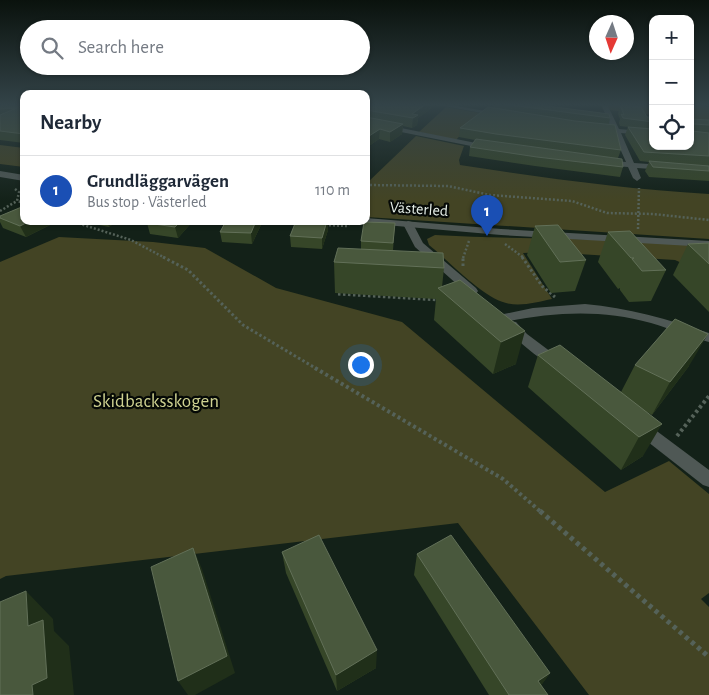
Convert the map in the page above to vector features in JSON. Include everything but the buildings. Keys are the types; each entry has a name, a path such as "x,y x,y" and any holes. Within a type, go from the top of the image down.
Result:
{"street":[{"path":"434,136 502,150"},
{"path":"618,136 637,178"},
{"path":"596,162 671,169"},
{"path":"0,174 20,177"},
{"name":"Västerled","path":"370,221 501,232 709,244"},
{"path":"408,224 419,245 504,318 522,337 568,372"},
{"path":"504,318 531,311 558,308 598,308 628,312 660,320 709,338"},
{"path":"629,418 709,480"}],"path":[{"path":"636,239 640,214 640,187 637,178"},
{"path":"370,185 448,186 490,196 572,201 607,213 709,220"},
{"path":"0,211 19,198 19,192 15,188 7,187"},
{"path":"84,225 131,240 188,270 243,325 503,479 709,656"},
{"path":"321,225 348,225"},
{"path":"463,267 466,246 475,236"},
{"path":"503,242 525,260 547,291 558,298"},
{"path":"338,294 444,301"},
{"path":"667,448 709,396"}],"green space":[{"path":"416,136 418,136 464,146 459,160 460,165 584,182 709,194 709,239 370,217 370,180"},
{"path":"440,136 459,136 456,140"},
{"path":"0,145 20,148 20,166 0,164"},
{"path":"435,235 709,243 709,275 675,260 546,252 523,253 552,299 529,304 511,304 487,294 429,245 427,239"},
{"name":"Skidbacksskogen","path":"59,237 153,242 205,248 276,288 402,322 605,492 669,461 709,494 709,593 701,599 709,607 709,695 589,695 458,523 6,576 0,579 0,262"}],"place":[{"name":"Grundläggarvägen","path":"487,236"}]}
